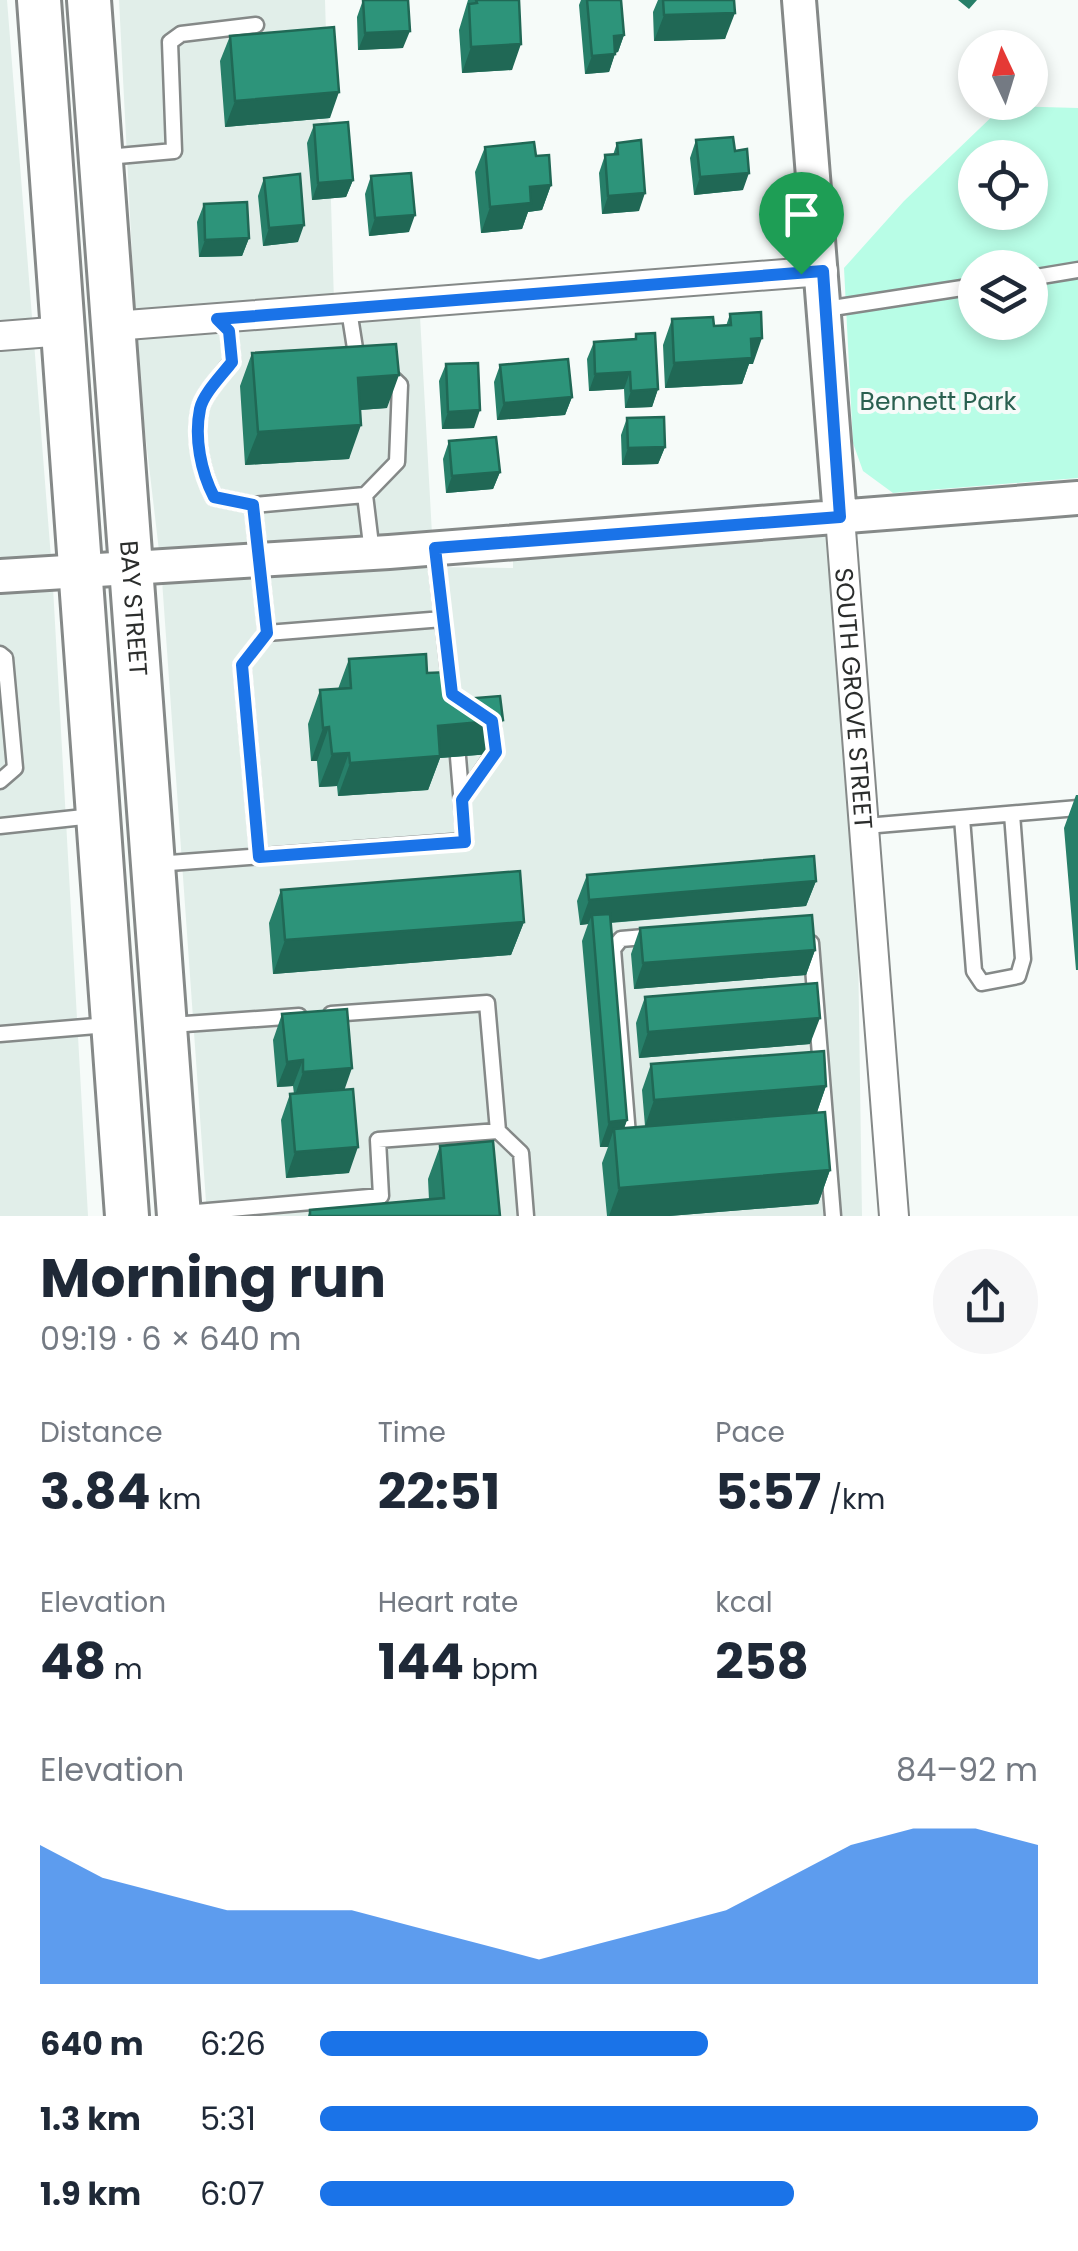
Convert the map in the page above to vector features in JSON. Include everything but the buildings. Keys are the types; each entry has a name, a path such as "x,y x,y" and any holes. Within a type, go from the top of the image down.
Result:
{"main road":[{"name":"BAY STREET","path":"39,0 128,1216"},
{"name":"BAY STREET","path":"89,0 179,1215"}],"street":[{"name":"SOUTH GROVE STREET","path":"799,0 894,1216"},
{"path":"114,326 823,271"},
{"path":"0,336 64,330"},
{"path":"0,576 372,553 1078,498"},
{"path":"114,1024 165,1023"}],"lane":[{"path":"101,158 174,150 170,42 182,34 256,25"},
{"path":"1048,275 1078,270"},
{"path":"826,310 958,289"},
{"path":"217,319 229,331 232,362 200,406 203,474 214,497 253,505 365,495 397,462 400,386 381,367 354,360 349,310"},
{"path":"365,495 372,553"},
{"path":"253,505 267,633 242,665 259,857"},
{"path":"435,548 456,732"},
{"path":"267,633 443,619"},
{"path":"0,654 5,658 15,768 0,781"},
{"path":"452,694 492,721 496,752 462,800"},
{"path":"153,864 465,842 458,757"},
{"path":"866,826 1078,808"},
{"path":"962,818 974,972 982,983 1009,982 1018,976 1023,959 1012,814"},
{"path":"0,826 98,815"},
{"path":"802,926 811,937 834,1216"},
{"path":"656,1141 638,1142 628,1135 613,950 621,939 676,935"},
{"path":"165,1023 487,1003 498,1132 521,1153 526,1216"},
{"path":"0,1034 114,1024"},
{"path":"807,1129 826,1127"},
{"path":"179,1215 381,1196 378,1140 498,1132"}],"shaded area":[{"path":"0,0 7,0 51,558 0,562"},
{"path":"119,0 325,0 334,302 419,298 432,534 159,551 138,372"},
{"path":"830,532 857,878 862,1216 207,1216 162,580 434,563 435,567 513,568 513,557"},
{"path":"53,587 88,1216 0,1216 0,591"}],"green space":[{"name":"Bennett Park","path":"1048,107 1078,108 1078,478 893,493 863,471 853,443 844,268 904,201 958,149 958,230 1048,230 1048,140 968,140 988,120 1048,120"}],"route":[{"path":"823,271 840,517 435,548 452,694 492,721 496,752 487,770 462,800 465,842 259,857 242,665 267,633 262,560 253,505 214,497 203,474 200,447 200,406 232,362 229,331 217,319 801,274 823,271"}]}
